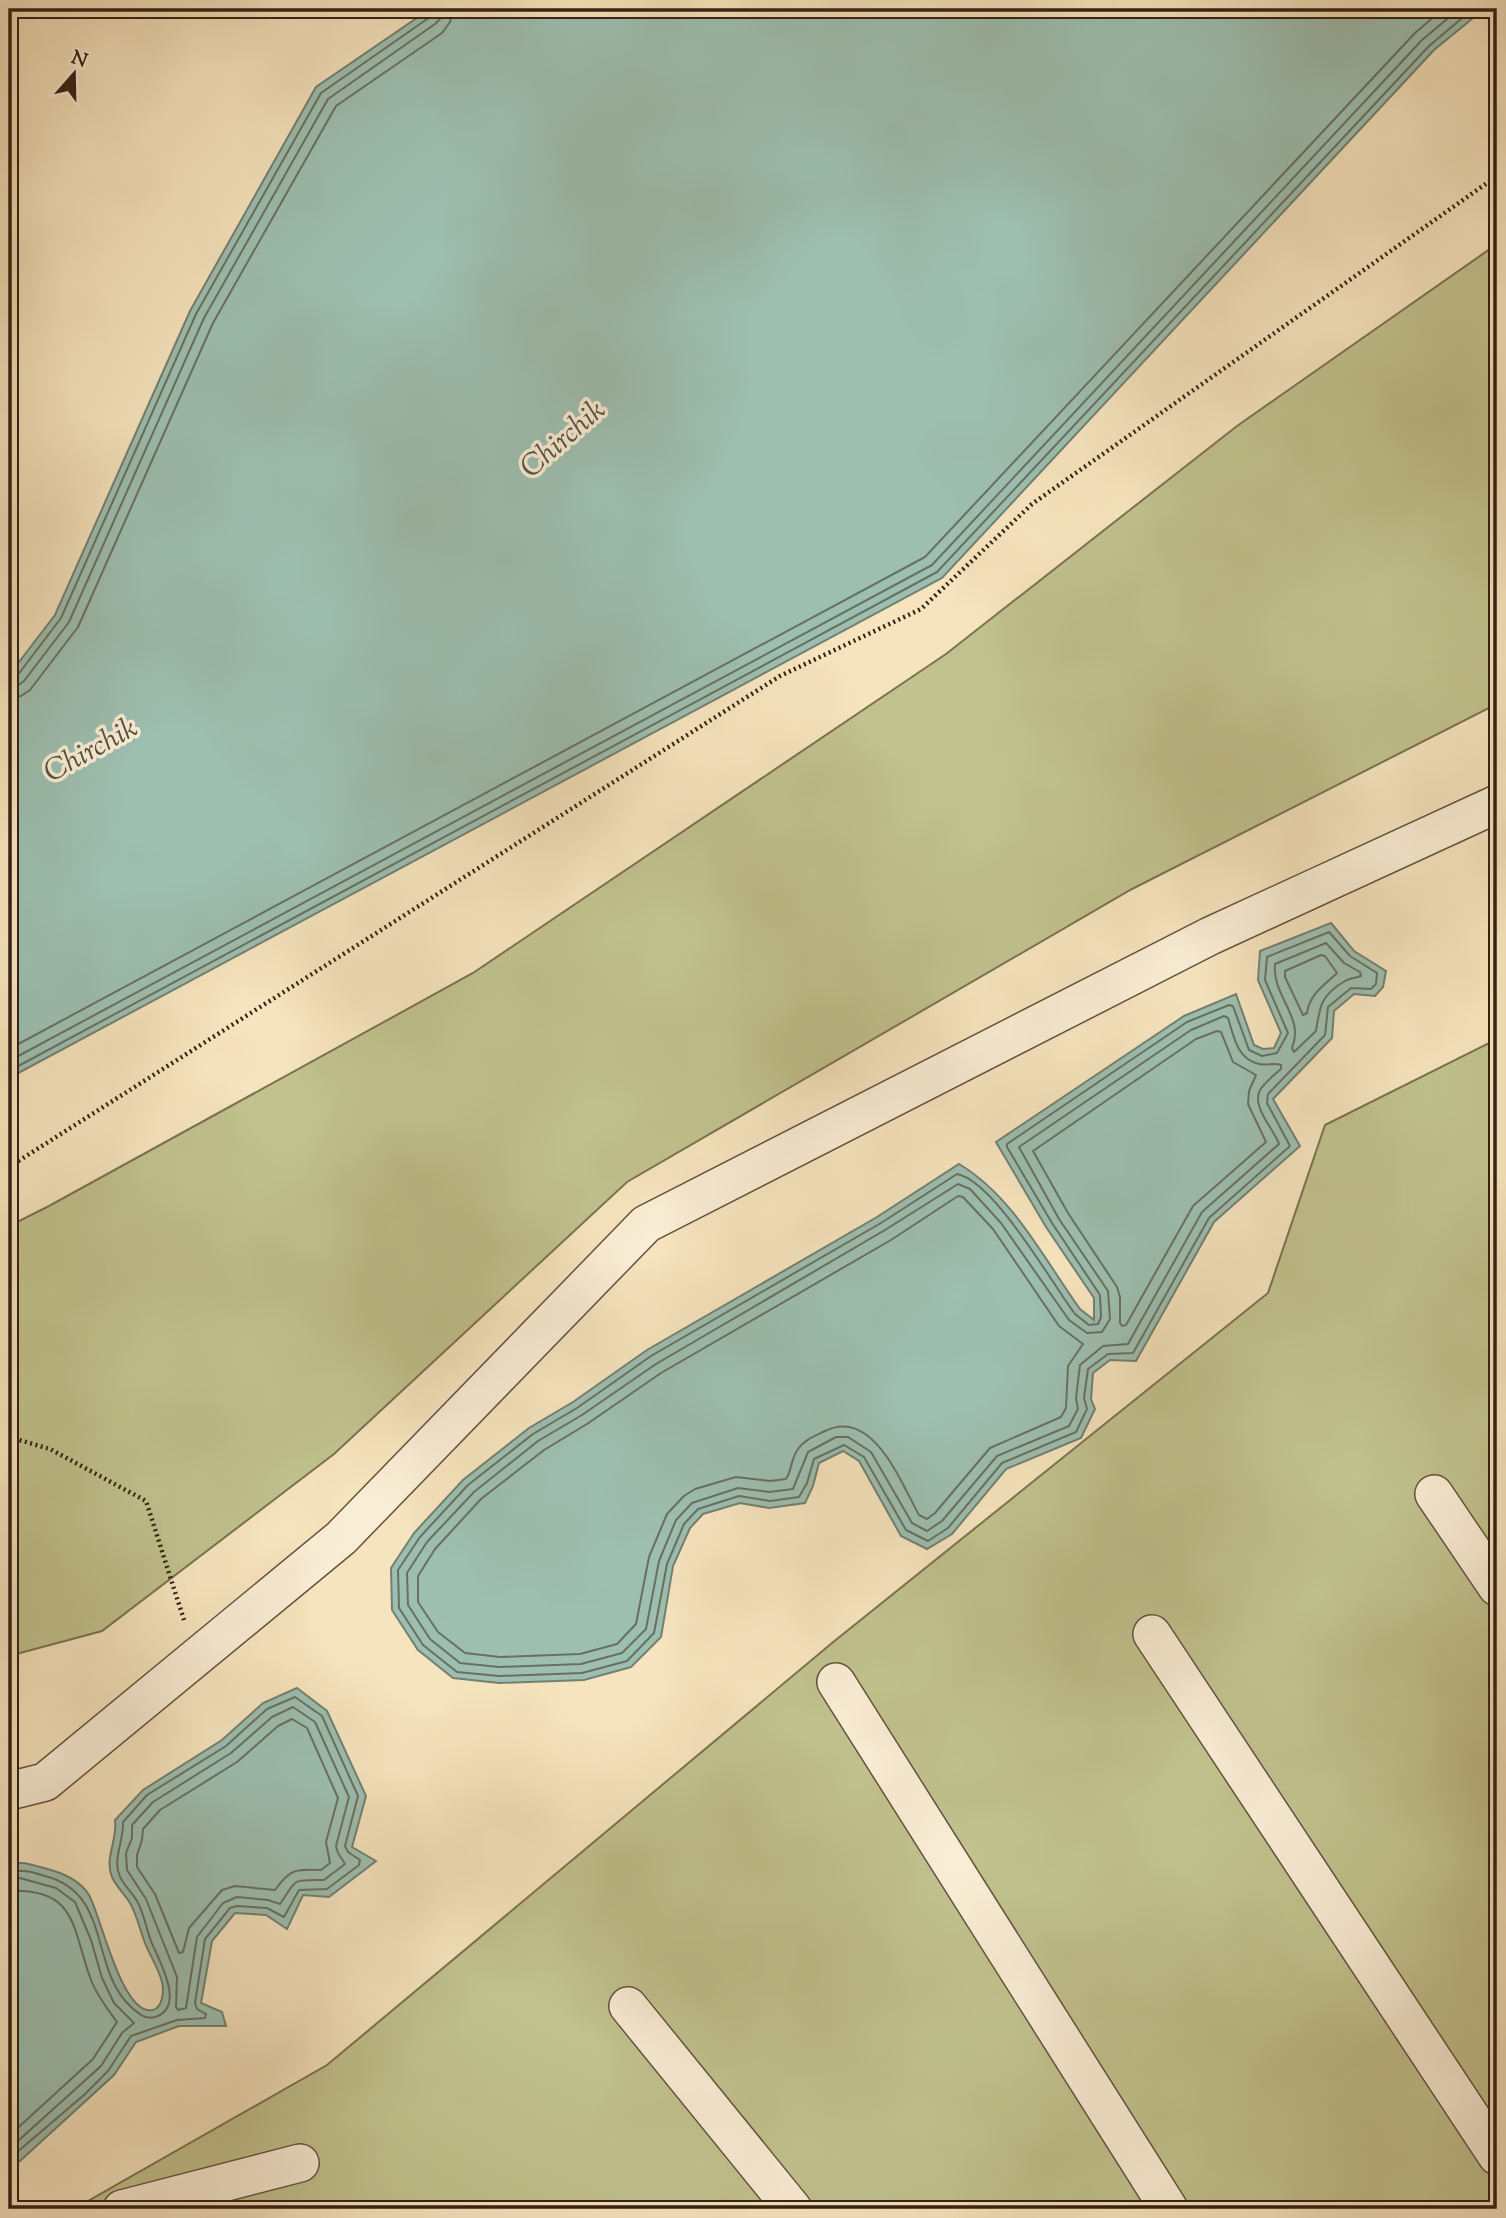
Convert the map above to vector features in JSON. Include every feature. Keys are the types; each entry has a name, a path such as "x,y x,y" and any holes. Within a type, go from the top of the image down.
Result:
{"street":[{"path":"9,1791 45,1782 341,1538 646,1224 1210,936 1497,804"},
{"path":"1434,1494 1497,1587"},
{"path":"1152,1634 1497,2157"},
{"path":"836,1682 1169,2209"},
{"path":"628,2006 793,2209"},
{"path":"122,2209 300,2163"}],"path":[{"path":"9,1167 779,676 921,609 1032,504 1497,176"},
{"path":"9,1437 50,1449 146,1501 196,1658"}],"green space":[{"path":"1497,244 1497,704 1132,889 627,1182 334,1454 102,1631 9,1656 9,1226 473,973 946,654 1237,426"},
{"path":"1497,1039 1497,2209 74,2209 327,2065 832,1643 1268,1293 1325,1125"}],"water":[{"name":"Chirchik","path":"430,9 1484,9 1434,50 942,578 9,1078 9,675 55,615 190,311 316,87"},
{"path":"1331,923 1354,951 1386,971 1383,987 1375,996 1354,994 1334,1011 1332,1038 1273,1099 1300,1146 1214,1222 1136,1361 1110,1360 1093,1373 1091,1399 1095,1409 1081,1438 1006,1469 952,1534 927,1549 901,1536 859,1461 843,1451 819,1463 805,1503 769,1508 740,1503 703,1514 690,1528 673,1566 661,1637 631,1667 584,1680 499,1683 453,1678 418,1650 392,1610 391,1568 414,1533 463,1480 529,1428 573,1402 647,1350 877,1217 959,1164 978,1177 1012,1211 1080,1309 1094,1320 1094,1298 1046,1227 996,1142 1184,1016 1236,994 1254,1045 1263,1049 1274,1048 1281,1033 1258,980 1260,951"},
{"path":"297,1688 327,1711 366,1796 352,1847 376,1861 329,1897 303,1895 287,1929 266,1915 235,1913 212,1941 201,2003 222,2012 226,2026 179,2026 136,2042 114,2075 20,2161 9,2167 9,1865 31,1864 50,1870 69,1877 85,1890 94,1906 122,1982 142,2008 153,2010 161,2002 163,1994 161,1977 132,1908 110,1870 115,1820 143,1790 222,1740 263,1703"}]}
